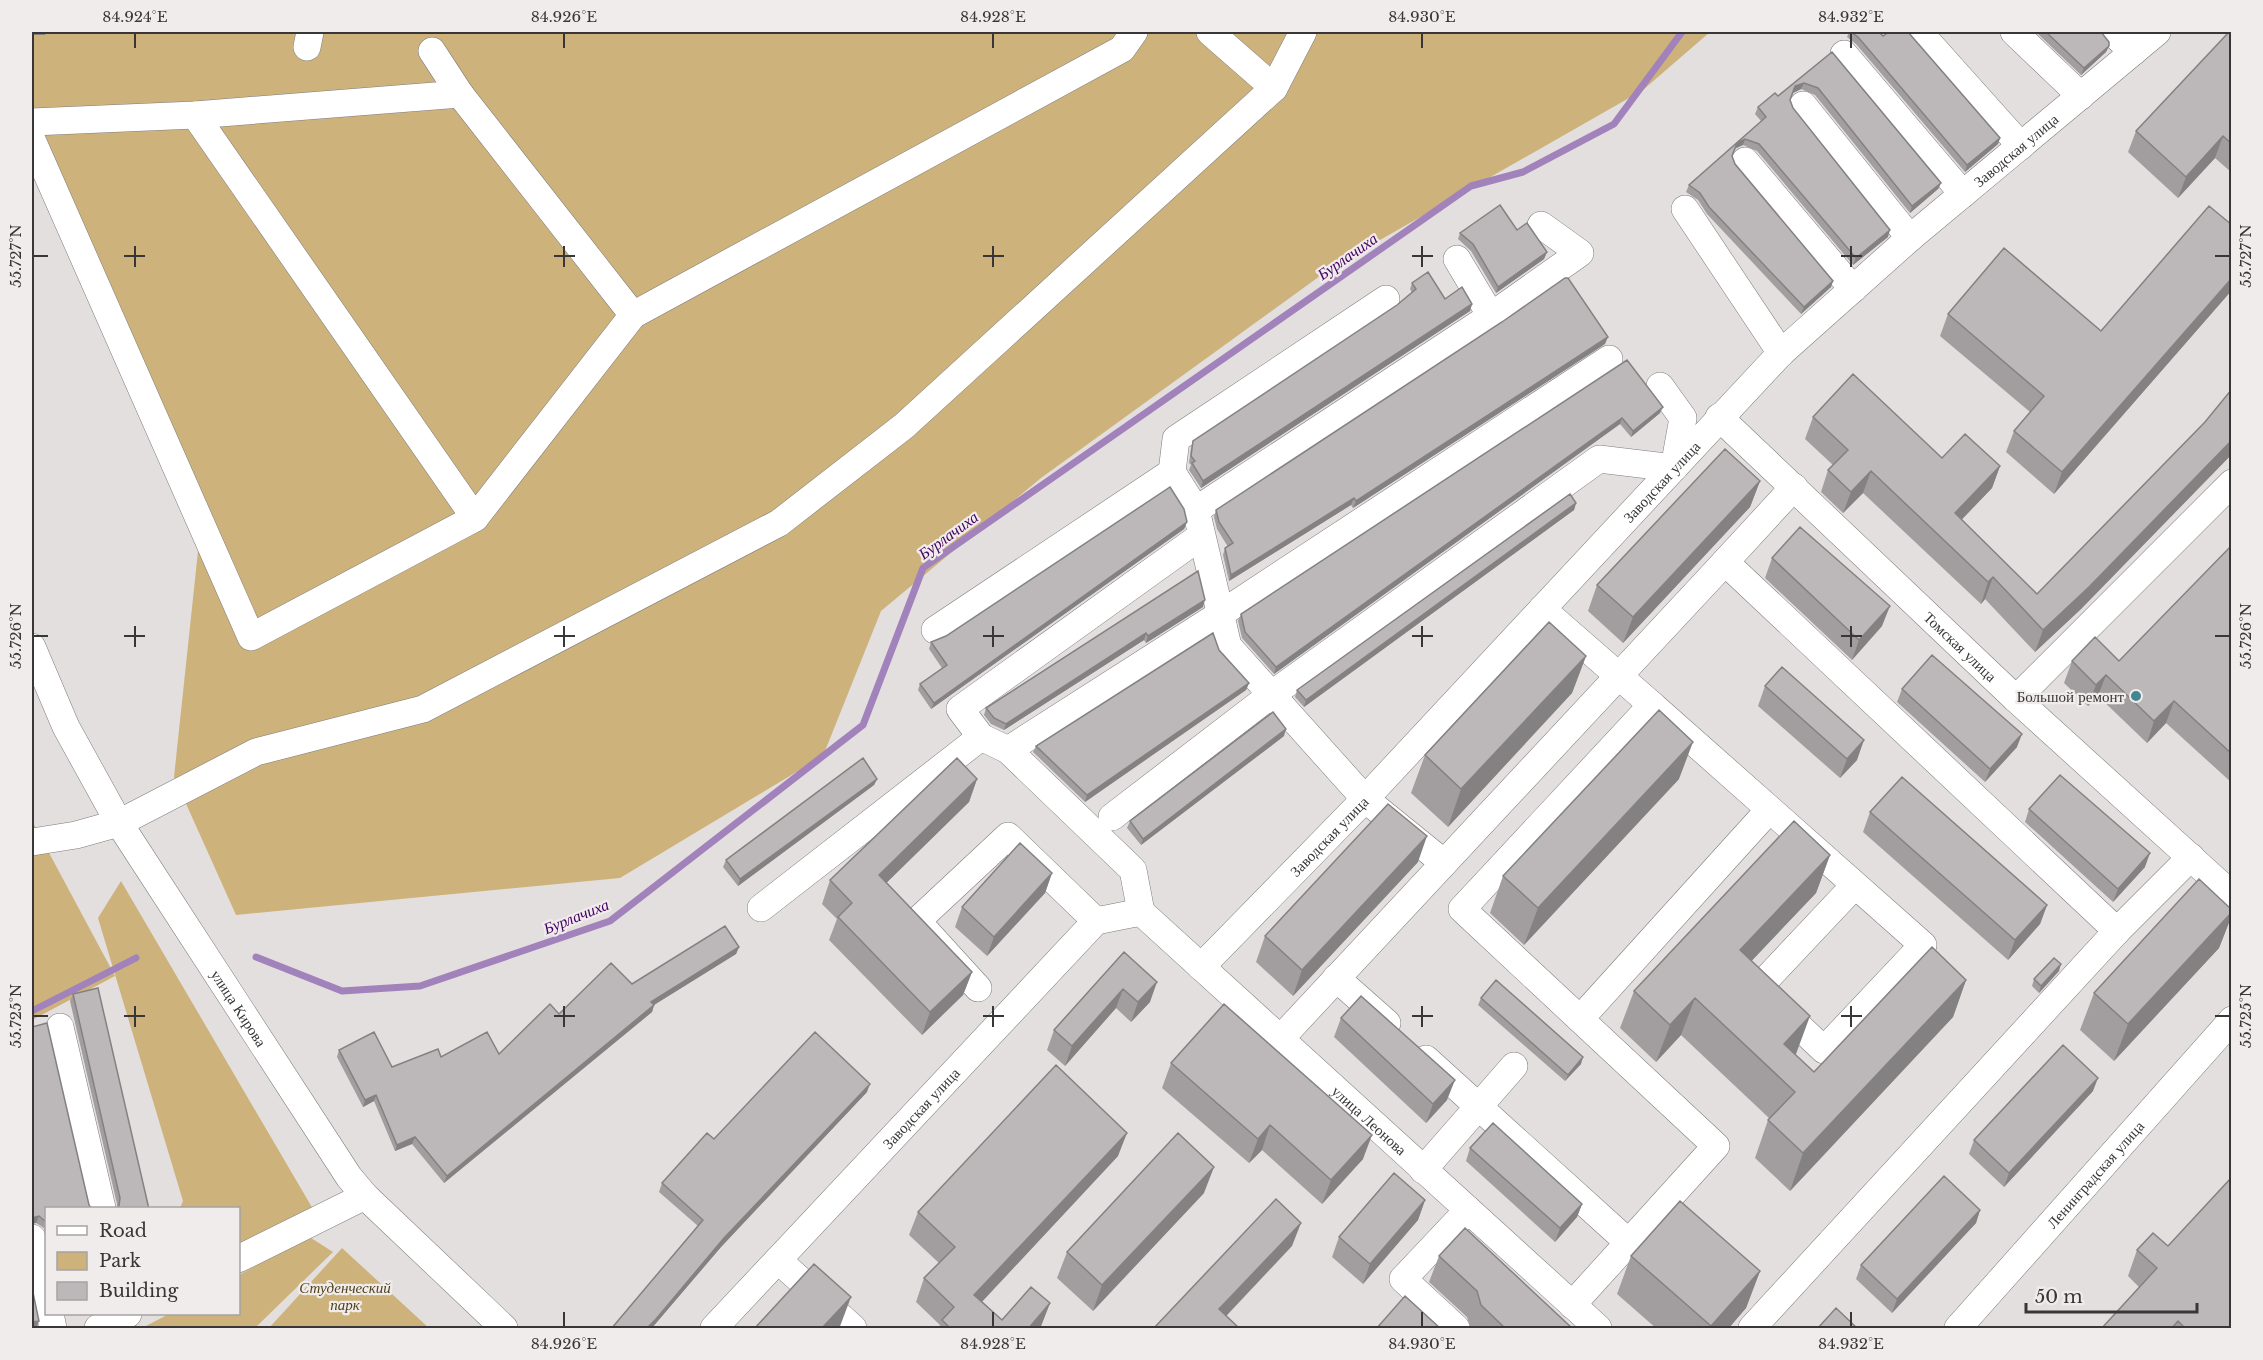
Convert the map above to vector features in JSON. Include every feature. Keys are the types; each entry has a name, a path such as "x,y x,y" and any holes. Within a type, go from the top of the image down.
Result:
{"street":[{"path":"32,140 251,638 476,518 633,315 1122,49 1134,32"},
{"path":"1209,32 1274,88"},
{"path":"32,840 76,835 119,823 256,752 423,709 779,523 904,426 1274,88 1303,32"},
{"path":"1919,32 2022,146"},
{"path":"2014,32 2081,96"},
{"path":"2112,32 2133,52"},
{"name":"Заводская улица","path":"1202,968 1365,799 1781,353 1910,238 2157,32"},
{"path":"432,51 460,94 633,315"},
{"path":"1845,54 1963,194"},
{"path":"32,122 195,115 460,94"},
{"path":"1803,105 1910,238"},
{"path":"195,115 476,518"},
{"path":"1745,162 1853,289"},
{"path":"1685,209 1781,353"},
{"path":"1196,510 1491,316 1580,253 1541,225"},
{"path":"1457,259 1491,316"},
{"path":"1386,299 1176,439 1172,472 1196,510 1228,646 1365,799 1436,872 1462,909 1716,1146 1572,1305"},
{"path":"1008,750 1222,613 1609,359"},
{"path":"1112,817 1271,695 1599,459 1674,468 1683,418 1660,386"},
{"name":"Томская улица","path":"1719,417 2016,699 2232,895"},
{"path":"935,630 1172,472"},
{"path":"2016,699 2232,483"},
{"path":"1280,1038 1794,486"},
{"path":"978,988 917,921 1008,836 1096,921 1141,912 1133,870 1008,750 981,737 960,709 1201,536"},
{"path":"1725,562 2116,931"},
{"path":"1542,609 1652,705 1923,945 1824,1050 1758,988 1855,885"},
{"name":"улица Кирова","path":"32,647 66,727 119,823 343,1167 365,1196 504,1329"},
{"path":"1462,909 1652,705"},
{"path":"761,908 981,737"},
{"path":"1580,1019 1769,810"},
{"path":"1752,1329 2116,931 2191,857"},
{"name":"улица Леонова","path":"1141,912 1598,1329"},
{"name":"Заводская улица","path":"714,1329 1096,921"},
{"path":"1336,978 1628,1242"},
{"name":"Ленинградская улица","path":"1958,1329 2232,1020"},
{"path":"60,1027 102,1207"},
{"path":"1423,1170 1514,1066"},
{"path":"240,1258 365,1196"},
{"path":"1456,1329 1403,1279 1468,1210"},
{"path":"32,1238 45,1296"},
{"path":"778,1260 853,1329"},
{"path":"98,1329 125,1315"}],"green space":[{"path":"32,32 1710,32 1643,90 1331,268 1041,478 881,611 823,756 620,878 236,915 174,777 201,523 32,141"},
{"path":"32,821 115,976 32,1020"},
{"path":"121,881 313,1209 240,1245 240,1207 180,1207 183,1201 98,918"},
{"path":"308,1236 333,1252 255,1328 142,1328 167,1315 240,1315 240,1274"},
{"name":"Студенческий парк","path":"342,1248 429,1328 269,1328"}],"building":[{"path":"1851,32 1879,32 1883,36 1889,32 1908,32 2000,138 1967,165 1858,37"},
{"path":"2046,32 2101,32 2109,42 2109,46 2084,68"},
{"path":"2229,32 2232,32 2232,144 2223,136 2186,177 2136,131"},
{"path":"1832,52 1941,183 1912,206 1818,88 1804,83 1795,86 1790,100 1793,108 1890,230 1856,258 1759,144 1745,139 1737,143 1732,156 1735,164 1833,281 1804,307 1709,207 1700,193 1689,185 1766,117 1758,107 1775,93 1778,96"},
{"path":"1500,205 1517,230 1527,223 1547,252 1498,287 1473,244 1460,233"},
{"path":"2209,206 2232,225 2232,278 2062,472 2014,431 2044,396 1948,314 2004,248 2101,331"},
{"path":"1428,272 1445,299 1462,287 1472,304 1203,481 1192,463 1195,461 1191,456 1193,441 1397,305 1416,289 1412,283"},
{"path":"1568,278 1608,337 1356,501 1354,498 1231,575 1225,548 1233,543 1219,522 1216,510"},
{"path":"1627,360 1663,407 1633,431 1622,418 1276,667 1245,632 1241,614"},
{"path":"1853,374 1942,458 1965,434 2000,466 1955,513 2037,594 2205,422 2232,389 2232,440 2089,587 2043,630 1993,577 1988,582 1871,471 1851,492 1828,470 1848,450 1813,417"},
{"path":"1725,449 1760,481 1633,617 1597,585"},
{"path":"1170,487 1184,509 1187,522 934,703 920,684 947,665 931,642 946,636"},
{"path":"1570,494 1576,503 1306,700 1297,690"},
{"path":"1800,527 1890,606 1859,640 1772,558"},
{"path":"2232,545 2232,754 2174,701 2154,721 2106,675 2096,685 2072,661 2095,637 2119,661"},
{"path":"1198,571 1205,600 1148,636 1146,633 1006,724 994,718 986,708"},
{"path":"1549,622 1586,656 1461,789 1425,755"},
{"path":"1213,633 1219,650 1249,683 1087,795 1036,746"},
{"path":"1932,655 2022,734 1990,769 1902,689"},
{"path":"1782,667 1864,740 1847,759 1765,686"},
{"path":"1659,710 1693,742 1538,908 1503,876"},
{"path":"1273,712 1286,729 1143,839 1130,821"},
{"path":"863,758 877,779 740,879 726,860"},
{"path":"957,758 977,779 879,875 972,972 930,1012 838,917 852,903 830,880"},
{"path":"2060,775 2150,853 2118,889 2029,809"},
{"path":"1902,777 2047,905 2015,940 1870,812"},
{"path":"1388,804 1427,836 1302,970 1265,936"},
{"path":"1794,821 1830,855 1740,950 1810,1016 1784,1044 1814,1072 1932,947 1966,980 1803,1153 1768,1120 1795,1092 1695,998 1670,1025 1634,991"},
{"path":"1020,843 1052,873 994,937 962,907"},
{"path":"2199,879 2232,912 2128,1024 2094,993"},
{"path":"725,926 739,947 651,1002 654,1005 447,1176 415,1137 397,1145 376,1095 365,1100 339,1050 374,1032 392,1067 438,1049 441,1057 487,1032 499,1054 550,1004 559,1014 611,963 632,984"},
{"path":"1124,952 1157,982 1138,1002 1123,989 1072,1046 1054,1030"},
{"path":"2054,958 2061,964 2041,986 2034,979"},
{"path":"1496,980 1583,1057 1568,1075 1481,998"},
{"path":"98,988 149,1207 118,1207 120,1198 73,994"},
{"path":"1361,996 1455,1080 1433,1104 1341,1018"},
{"path":"1224,1004 1372,1135 1331,1180 1270,1125 1258,1139 1171,1063"},
{"path":"47,1023 90,1207 45,1207 45,1221 39,1216 32,1218 32,1027"},
{"path":"815,1032 870,1084 724,1238 646,1329 611,1329 703,1220 662,1183 707,1133 714,1139"},
{"path":"2063,1045 2098,1078 2009,1173 1974,1140"},
{"path":"1056,1065 1127,1133 974,1295 1002,1320 1031,1287 1050,1303 1028,1329 951,1329 942,1320 954,1307 924,1278 955,1247 918,1212"},
{"path":"1493,1123 1582,1204 1560,1228 1470,1148"},
{"path":"1178,1133 1214,1167 1102,1285 1067,1252"},
{"path":"1394,1173 1425,1200 1370,1264 1339,1237"},
{"path":"1944,1176 1980,1210 1897,1299 1861,1265"},
{"path":"2232,1177 2232,1329 2186,1329 2178,1321 2171,1329 2101,1329 2157,1268 2137,1250 2153,1233 2168,1246"},
{"path":"1276,1199 1301,1223 1219,1309 1240,1329 1153,1329"},
{"path":"1680,1201 1760,1271 1711,1326 1631,1256"},
{"path":"1465,1228 1573,1329 1506,1329 1481,1305 1477,1291 1439,1256"},
{"path":"814,1264 851,1297 821,1329 754,1329"},
{"path":"32,1288 39,1321 32,1322"},
{"path":"1405,1296 1441,1329 1376,1329"},
{"path":"1836,1308 1858,1329 1817,1329"}],"waterway":[{"name":"Бурлачиха","path":"256,957 342,991 420,986 610,921 863,725 923,568 1471,186 1523,172 1614,124 1682,32"},
{"name":"Бурлачиха","path":"32,1011 136,958"}],"place":[{"name":"Большой ремонт","path":"2136,696"}]}
